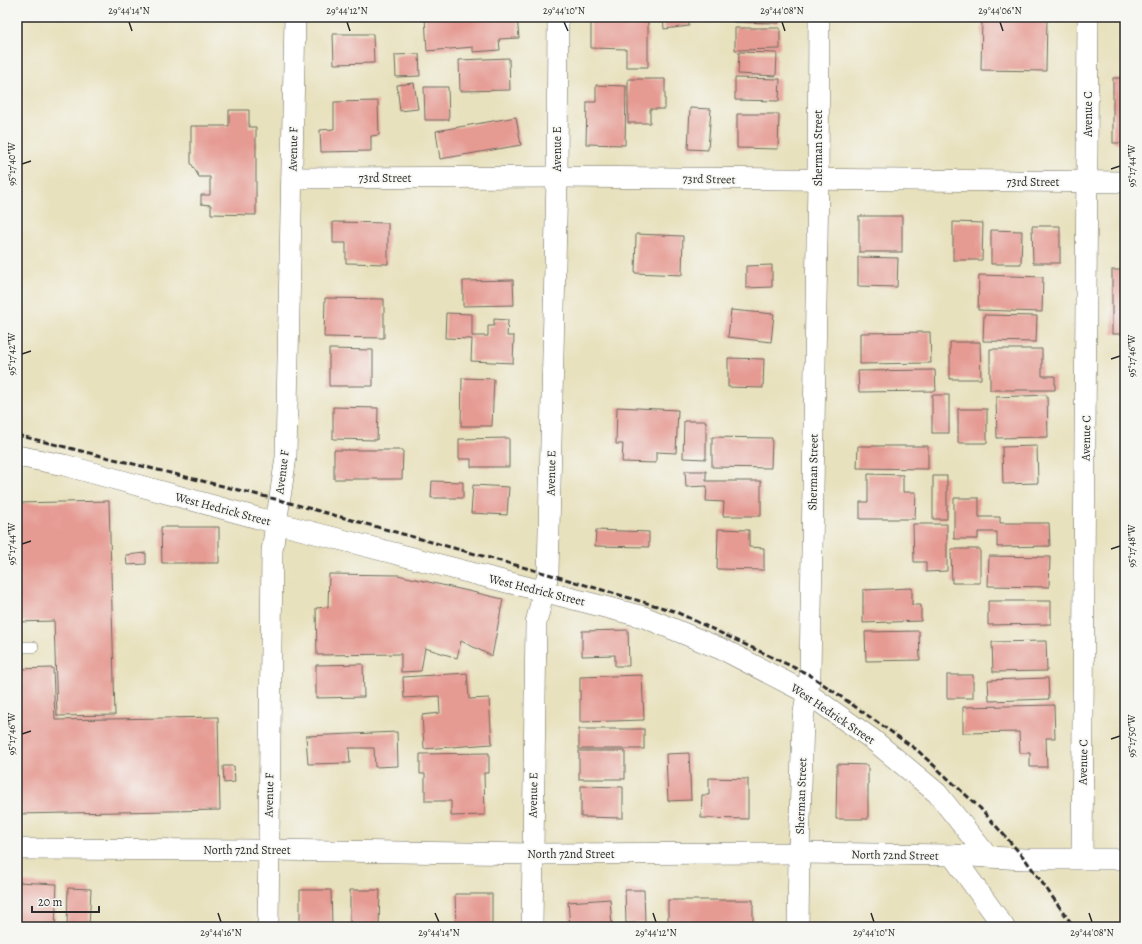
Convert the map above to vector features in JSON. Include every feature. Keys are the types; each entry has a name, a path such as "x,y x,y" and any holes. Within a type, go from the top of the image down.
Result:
{"street":[{"name":"Avenue F","path":"268,927 272,551 286,456 296,17"},
{"name":"Avenue E","path":"532,927 536,623 548,574 557,177 558,17"},
{"name":"Sherman Street","path":"798,927 803,719 810,675 818,180 819,17"},
{"name":"Avenue C","path":"1082,859 1088,17"},
{"name":"73rd Street","path":"292,178 557,177 1125,182"},
{"name":"West Hedrick Street","path":"17,456 64,465 276,523 644,617 726,651 807,693 872,739 937,793 988,858"},
{"name":"North 72nd Street","path":"17,849 269,850 532,854 799,853 1025,859 1125,859"},
{"path":"952,856 1004,927"}],"lane":[{"path":"17,647 33,647"}],"building":[{"path":"425,17 517,17 519,38 499,39 500,50 473,52 473,47 427,51"},
{"path":"663,17 688,17 689,26 664,29"},
{"path":"734,17 779,17 779,23 734,22"},
{"path":"982,17 1047,17 1046,71 981,70"},
{"path":"591,18 648,18 648,67 626,67 626,49 591,48"},
{"path":"735,28 780,28 780,49 735,50"},
{"path":"333,34 373,34 374,63 334,64"},
{"path":"739,52 777,53 776,76 738,74"},
{"path":"419,54 420,76 396,77 395,55"},
{"path":"509,58 510,90 460,91 459,60"},
{"path":"735,78 780,79 779,101 735,100"},
{"path":"1113,78 1125,78 1125,143 1113,143"},
{"path":"628,79 665,79 665,109 650,109 650,123 628,123"},
{"path":"414,83 418,109 400,111 397,85"},
{"path":"596,85 626,86 625,145 586,144 587,102 596,102"},
{"path":"424,87 448,87 449,120 425,120"},
{"path":"378,101 379,135 371,136 371,151 321,152 320,130 334,129 334,102"},
{"path":"690,108 711,109 708,150 688,149"},
{"path":"229,110 249,110 249,127 256,127 256,215 211,214 211,205 201,204 201,195 210,195 210,177 199,177 191,163 191,126 229,126"},
{"path":"737,114 779,114 778,149 737,148"},
{"path":"516,117 521,145 440,159 436,131"},
{"path":"859,216 902,216 902,252 859,252"},
{"path":"333,222 388,223 388,264 346,263 346,243 333,243"},
{"path":"953,222 983,223 982,260 953,260"},
{"path":"1032,226 1060,226 1060,263 1033,263"},
{"path":"991,230 1022,231 1021,264 991,264"},
{"path":"636,234 683,236 682,275 635,273"},
{"path":"858,257 898,258 897,287 858,286"},
{"path":"772,265 772,287 746,288 746,266"},
{"path":"1112,270 1125,270 1125,334 1112,334"},
{"path":"979,275 1043,277 1042,312 978,310"},
{"path":"513,280 514,305 463,306 463,281"},
{"path":"325,298 384,299 384,338 324,337"},
{"path":"731,310 774,314 771,342 728,337"},
{"path":"446,313 472,314 472,336 488,336 488,326 494,326 494,319 508,320 507,336 514,336 513,363 471,361 472,339 445,338"},
{"path":"984,315 1037,316 1036,342 983,341"},
{"path":"930,332 931,363 860,364 860,333"},
{"path":"950,342 980,342 981,379 950,379"},
{"path":"329,349 373,350 373,386 329,386"},
{"path":"990,349 1042,349 1042,376 1055,376 1055,390 990,390"},
{"path":"728,358 764,359 763,388 728,387"},
{"path":"935,370 936,391 859,392 858,371"},
{"path":"462,378 494,379 492,426 461,426"},
{"path":"932,395 949,395 949,433 932,433"},
{"path":"1047,395 1048,437 997,438 996,397"},
{"path":"333,407 378,408 377,440 333,439"},
{"path":"617,407 678,410 676,453 656,452 656,463 622,462 623,444 616,444"},
{"path":"958,409 987,409 987,443 958,443"},
{"path":"684,421 706,421 706,459 683,458"},
{"path":"712,437 772,438 771,468 712,467"},
{"path":"509,438 509,467 471,467 471,459 459,459 459,439"},
{"path":"858,446 928,446 928,469 857,468"},
{"path":"1037,446 1038,483 1003,484 1002,447"},
{"path":"334,450 403,450 402,479 334,479"},
{"path":"685,471 706,471 706,481 761,481 761,516 723,516 724,502 706,501 707,486 686,487"},
{"path":"868,474 903,475 903,492 916,492 915,519 860,519 860,502 868,502"},
{"path":"933,476 947,476 947,519 933,519"},
{"path":"432,481 463,482 463,498 431,498"},
{"path":"473,485 509,487 507,515 471,513"},
{"path":"954,498 979,498 979,517 1000,517 1000,523 1049,523 1050,546 997,547 997,532 978,532 978,539 954,539"},
{"path":"109,501 115,715 57,716 54,621 17,622 17,503"},
{"path":"913,524 947,524 947,571 926,572 926,562 914,562"},
{"path":"161,527 219,527 219,563 162,563"},
{"path":"718,529 749,530 749,547 764,548 764,570 717,569"},
{"path":"596,530 649,532 649,547 595,546"},
{"path":"951,549 980,549 980,583 952,583"},
{"path":"146,553 146,564 127,565 126,555"},
{"path":"989,556 1050,557 1049,587 988,586"},
{"path":"329,574 398,575 503,599 492,656 461,641 457,658 425,648 421,671 401,672 401,654 317,655 316,608 328,607"},
{"path":"912,588 912,605 921,605 921,621 863,623 863,590"},
{"path":"988,601 1051,601 1051,624 988,625"},
{"path":"628,630 629,666 615,666 615,655 582,656 582,631"},
{"path":"919,631 920,660 866,661 865,632"},
{"path":"1046,641 1047,671 993,672 992,642"},
{"path":"363,664 364,697 316,698 316,665"},
{"path":"53,668 55,720 218,717 220,810 17,814 17,669"},
{"path":"467,673 469,699 489,698 492,744 424,749 422,715 440,713 439,696 404,698 403,677"},
{"path":"642,675 644,720 580,722 580,677"},
{"path":"947,675 973,675 973,698 947,698"},
{"path":"1048,678 1049,699 989,701 988,680"},
{"path":"1054,705 1055,738 1046,738 1047,767 1030,767 1030,753 1020,753 1019,732 963,733 963,707"},
{"path":"579,729 644,729 644,749 579,749"},
{"path":"397,732 398,766 375,767 374,748 349,748 350,763 308,764 306,736"},
{"path":"579,751 625,751 625,779 579,779"},
{"path":"489,753 489,773 484,773 485,815 451,816 451,801 425,801 425,774 420,774 420,754"},
{"path":"689,753 691,800 668,801 666,754"},
{"path":"837,764 868,765 868,819 836,819"},
{"path":"223,766 234,766 235,782 224,783"},
{"path":"709,778 748,779 748,819 701,818 702,795 709,795"},
{"path":"581,786 623,787 623,818 581,817"},
{"path":"17,882 57,884 55,927 17,927"},
{"path":"68,888 91,889 89,927 67,927"},
{"path":"300,890 331,890 332,924 300,925"},
{"path":"350,890 380,890 379,927 350,927"},
{"path":"625,890 644,890 645,923 626,923"},
{"path":"455,894 492,894 492,927 456,927"},
{"path":"610,899 612,926 570,927 568,902"},
{"path":"668,900 753,900 753,925 692,925 692,927 668,927"}],"railway":[{"path":"17,435 279,500 548,574 674,611 810,675 917,750 980,808 1025,859 1074,927"}]}
